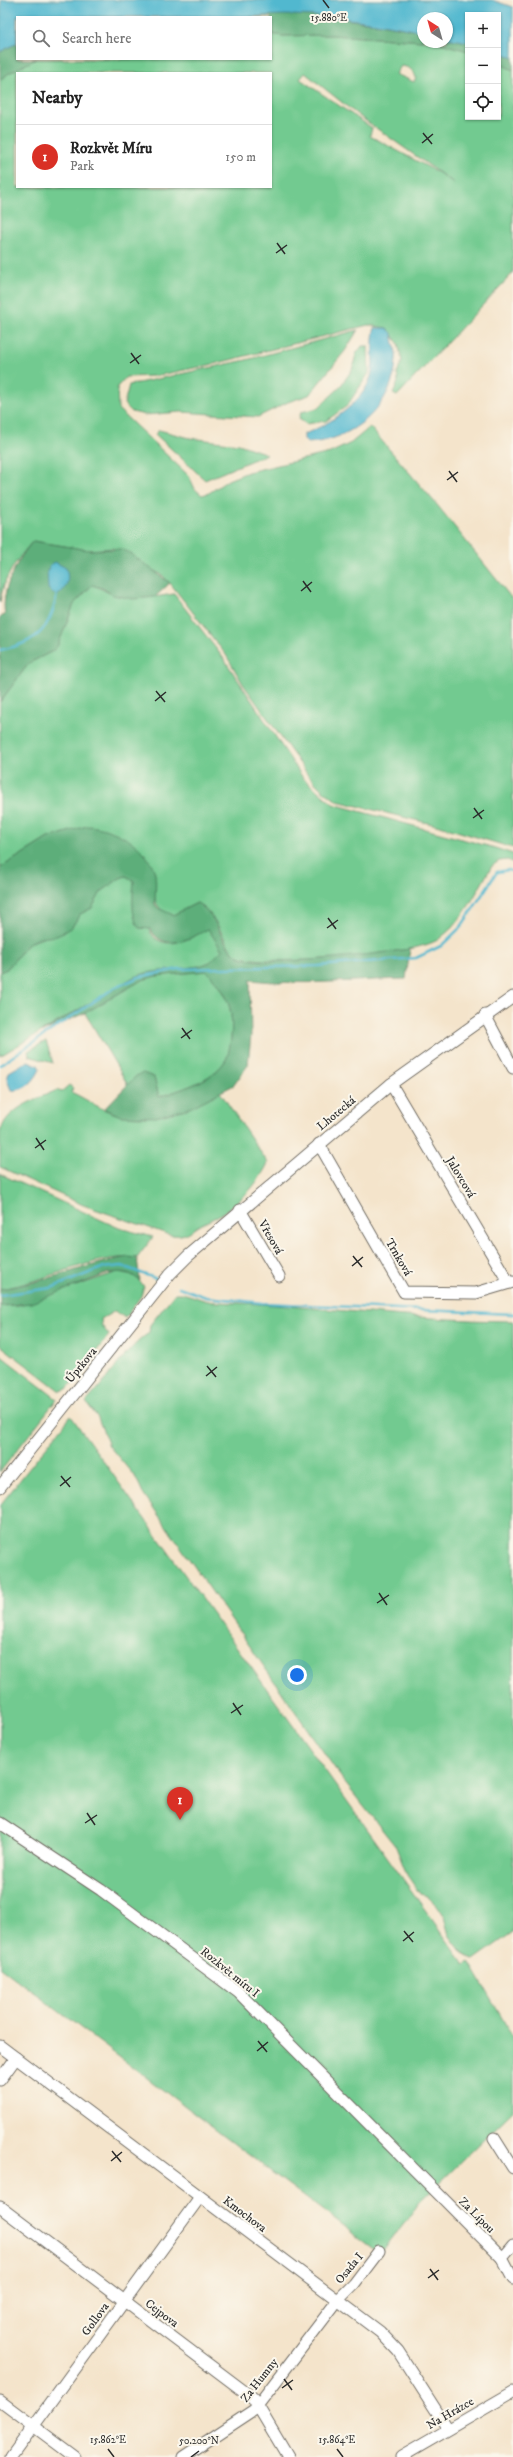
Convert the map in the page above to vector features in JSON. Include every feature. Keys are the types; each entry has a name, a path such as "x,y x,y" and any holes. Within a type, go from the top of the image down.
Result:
{"street":[{"name":"Lhotecká","path":"184,1260 240,1210 391,1084 485,1015 513,997"},
{"path":"485,1015 513,1068"},
{"name":"Jalovcová","path":"391,1084 511,1282"},
{"name":"Trnková","path":"319,1144 404,1292 476,1293 511,1282"},
{"name":"Vřesová","path":"240,1210 279,1276"},
{"name":"Úprkova","path":"0,1487 184,1260"},
{"name":"Rozkvět míru I","path":"0,1823 101,1890 238,1992 433,2190"},
{"name":"Kmochova","path":"0,2046 338,2300 392,2343 448,2430"},
{"path":"0,2080 16,2058"},
{"path":"494,2138 513,2168"},
{"name":"Za Lípou","path":"433,2190 502,2258 513,2279"},
{"name":"Gollova","path":"11,2457 200,2197"},
{"name":"Cejpova","path":"0,2207 258,2404 288,2457"},
{"path":"502,2258 513,2245"},
{"name":"Osada I","path":"338,2300 354,2284 378,2251"},
{"name":"Za Humny","path":"182,2457 250,2414 338,2300"},
{"name":"Na Hrázce","path":"401,2457 513,2392"},
{"path":"0,2401 75,2457"}],"green space":[{"path":"278,14 369,22 417,31 417,41 331,35 282,36 272,34 272,16 259,16"},
{"path":"272,34 282,36 331,35 417,41 417,48 453,48 453,47 465,50 465,120 501,120 501,64 513,70 513,273 397,396 393,394 398,382 397,373 402,361 398,343 387,328 368,325 214,364 155,376 126,377 117,387 118,409 189,476 195,489 202,495 209,493 228,480 248,472 330,453 351,443 370,427 438,506 513,600 513,848 440,826 337,801 321,789 308,775 243,684 226,655 170,583 162,575 113,548 89,550 33,541 12,569 4,585 0,602 0,80 9,73 34,60 272,60","holes":["401,66 409,68 415,75 416,78 414,82 396,74","305,73 359,116 454,183 439,173 370,136 372,128 300,79"]},
{"path":"453,39 465,41 465,50 453,47"},
{"path":"16,44 16,60 34,60 9,73 0,80 0,52"},
{"path":"501,52 513,58 513,70 501,64"},
{"path":"358,330 345,351 309,395 288,402 258,417 181,412 145,415 132,412 124,404 129,385 246,360"},
{"path":"362,346 368,346 369,373 347,406 326,421 306,424 299,419 301,412 318,408 339,388 352,370 356,354"},
{"path":"159,430 190,438 239,444 267,454 205,480 155,434"},
{"path":"33,541 89,550 122,549 130,553 170,583 155,597 133,599 113,595 102,588 92,585 74,604 58,645 53,651 29,663 0,702 0,617 5,615 5,596 11,576 21,557"},
{"path":"92,585 112,594 129,598 144,598 174,594 224,659 303,778 333,804 495,848 513,854 513,863 508,860 499,861 492,866 463,915 448,932 439,939 425,945 373,955 308,960 254,959 239,956 229,947 211,916 197,903 173,915 163,911 156,902 154,889 87,826 48,838 0,868 0,702 29,663 53,651 58,645 74,604"},
{"path":"87,826 107,830 135,845 150,861 154,870 156,882 155,904 158,908 173,915 197,903 205,908 215,922 226,943 237,955 249,959 293,961 348,957 410,949 406,979 308,983 250,980 251,1035 248,1065 234,1085 190,1108 156,1117 121,1116 104,1109 136,1076 143,1073 154,1077 159,1097 202,1081 216,1071 224,1062 229,1050 232,1029 228,1002 220,986 206,971 156,976 142,980 85,1013 42,1032 132,978 146,973 200,966 210,962 222,950 208,929 185,940 170,942 162,941 150,929 139,928 133,911 134,881 126,876 120,878 101,892 92,908 80,914 72,927 57,936 40,938 29,943 7,969 0,972 0,868 48,838"},
{"path":"126,876 134,881 133,894 135,902 154,937 160,941 174,943 196,935 208,928 222,950 210,962 200,966 146,973 132,978 0,1056 0,972 7,969 29,943 72,927 80,914 92,908 101,892 120,878"},
{"path":"206,971 220,986 228,1002 230,1010 232,1029 231,1039 228,1053 224,1062 216,1071 201,1081 159,1097 154,1077 136,1076 128,1085 85,1013 142,980 156,976"},
{"path":"46,1041 53,1063 29,1056 28,1051"},
{"path":"69,1085 73,1088 71,1092 101,1108 121,1115 134,1117 160,1115 185,1109 220,1092 268,1163 257,1182 234,1205 190,1232 182,1235 170,1235 83,1205 0,1167 0,1133 3,1124 8,1117 31,1101 57,1090 61,1092"},
{"path":"0,1174 119,1228 153,1237 137,1258 104,1260 16,1286 0,1289"},
{"path":"128,1257 137,1258 140,1281 132,1275 120,1272 111,1273 31,1303 0,1306 0,1289 33,1282 96,1264"},
{"path":"118,1272 133,1275 144,1286 141,1296 125,1318 115,1311 101,1319 102,1326 109,1335 67,1389 60,1391 0,1345 0,1306 19,1305"},
{"path":"175,1293 185,1294 211,1302 290,1306 402,1316 513,1321 513,1932 474,1960 461,1951 449,1935 444,1917 437,1906 427,1896 420,1894 407,1875 396,1847 345,1783 143,1493 136,1478 109,1446 98,1418 86,1402 133,1347 149,1333 150,1325"},
{"path":"0,1355 57,1399 0,1472"},
{"path":"71,1416 464,1964 469,1961 513,2037 513,2111 420,2202 380,2254 0,1967 0,1505"}],"water":[{"path":"1,0 492,0 513,7 513,58 501,52 501,12 465,12 465,41 453,39 453,12 417,12 417,31 359,20 293,15 16,16 16,44 0,52"},
{"path":"375,328 387,328 392,333 396,357 393,377 379,406 354,428 339,436 323,441 307,443 304,439 304,434 325,424 346,410 363,392 369,382 372,371 373,337"},
{"path":"55,562 66,568 68,576 67,584 57,596 48,589 47,571 50,565"},
{"path":"28,1061 38,1065 40,1069 38,1073 25,1087 11,1090 7,1080 9,1072"}],"waterway":[{"path":"0,650 23,643 40,633 51,617 57,593"},
{"path":"0,1065 114,988 139,977 179,969 318,966 416,958 441,946 461,927 497,872 509,870 513,872"},
{"path":"0,1295 51,1288 102,1268 122,1266 157,1279"},
{"path":"179,1287 206,1297 263,1303 513,1314"}],"place":[{"name":"Rozkvět Míru","path":"180,1820"}]}
